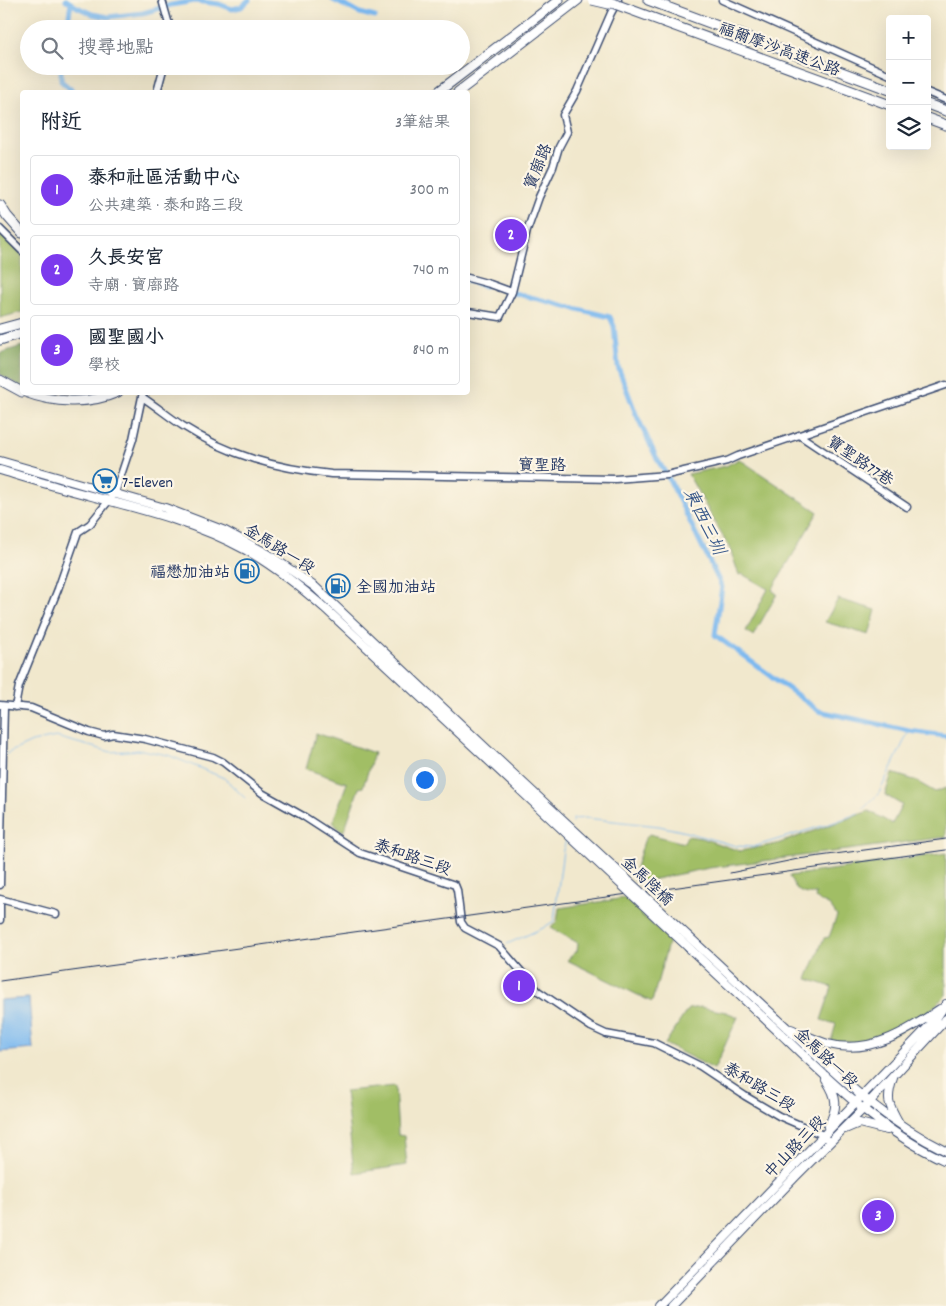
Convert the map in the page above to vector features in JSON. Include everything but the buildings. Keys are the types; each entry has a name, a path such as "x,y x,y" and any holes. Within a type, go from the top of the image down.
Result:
{"highway":[{"path":"470,68 559,0"},
{"path":"461,90 578,0"},
{"path":"592,0 625,8"},
{"name":"福爾摩沙高速公路","path":"604,0 886,103"},
{"name":"福爾摩沙高速公路","path":"651,1 886,89"},
{"path":"441,90 460,75"},
{"path":"930,105 946,111"},
{"path":"931,120 946,126"},
{"path":"0,205 7,216 20,226"},
{"path":"0,329 20,324"},
{"path":"0,340 20,334"},
{"path":"0,380 20,390"},
{"path":"33,395 44,399 65,401 98,399 109,395"}],"main road":[{"name":"金馬路一段","path":"0,461 115,493 202,521 244,540 284,564 322,593 489,756"},
{"name":"金馬路一段","path":"0,470 168,518 200,529 245,549 275,568 328,611 489,756"},
{"name":"金馬陸橋","path":"489,756 783,1030"},
{"path":"783,1030 830,1044 857,1047 892,1038 944,1006"},
{"name":"中山路三段","path":"660,1306 934,1021 944,1006"},
{"name":"中山路三段","path":"671,1306 865,1106 946,1019"},
{"name":"金馬路一段","path":"783,1030 820,1070 855,1102 865,1106"},
{"name":"金馬路一段","path":"783,1030 861,1096 865,1106"},
{"path":"820,1070 835,1094 834,1115 823,1135"},
{"path":"894,1075 888,1091 888,1100 900,1125"},
{"path":"865,1106 946,1151"},
{"path":"865,1106 893,1131 916,1146 946,1161"},
{"path":"835,1135 851,1125 859,1123 893,1131"}],"street":[{"path":"162,0 168,20"},
{"name":"寶廍路","path":"470,312 500,317 512,292 527,231 539,197 553,167 559,146 567,132 563,115 577,91 618,0"},
{"path":"722,0 886,73"},
{"path":"158,90 162,75"},
{"path":"931,94 946,100"},
{"path":"0,229 20,249"},
{"path":"470,279 512,292"},
{"name":"寶聖路","path":"143,395 197,435 220,447 244,457 287,468 330,474 629,479 667,475 714,465 946,385"},
{"path":"0,885 2,706 15,707 19,686 58,589 78,532 90,524 115,493 133,439 143,395"},
{"name":"寶聖路77巷","path":"799,435 907,507"},
{"name":"泰和路三段","path":"15,707 31,708 89,732 104,736 113,734 144,739 213,757 223,762 262,793 303,816 360,853 455,885 461,922 465,928 499,946 538,991 591,1027 606,1034 654,1043 700,1066 779,1116 823,1135 830,1142"},
{"path":"0,920 0,900 56,914"}],"green space":[{"path":"0,232 20,251 20,313 0,318"},
{"path":"20,347 20,386 0,374 0,353"},
{"path":"739,459 818,512 772,590 777,594 753,636 746,631 768,589 742,574 739,575 730,549 688,474 726,466"},
{"path":"838,599 876,610 869,635 825,622"},
{"path":"316,733 374,753 363,787 359,788 344,831 338,829 333,821 347,783 306,769"},
{"path":"892,773 914,780 935,792 946,788 946,837 709,868 636,883 633,877 644,841 649,834 684,843 687,836 701,838 740,851 777,844 869,811 892,824 902,805 885,795"},
{"path":"946,853 946,995 918,1020 887,1037 863,1042 831,1041 836,1024 821,1020 832,987 807,979 824,938 829,937 837,916 830,906 815,898 816,894 805,894 799,891 789,876"},
{"path":"625,898 669,940 652,1002 567,960 577,951 578,943 551,928 557,921 559,908"},
{"path":"700,1007 726,1012 738,1017 714,1069 665,1044 688,1009"},
{"path":"395,1086 398,1135 404,1136 407,1165 354,1173 345,1091"}],"water":[{"path":"29,998 33,1049 0,1052 0,1000"}],"waterway":[{"path":"66,0 92,14 108,17 143,13 195,1 219,4 232,9 241,7 249,0"},
{"path":"333,0 360,13 375,17"},
{"name":"東西三圳","path":"68,20 71,3"},
{"name":"東西三圳","path":"61,75 61,81 72,90"},
{"name":"東西三圳","path":"470,282 485,286"},
{"name":"東西三圳","path":"510,292 610,317 614,326 618,367 636,414 722,587 715,635 819,711 909,731 946,736"},
{"path":"572,822 573,819 586,818 659,826 736,846 753,847 859,813 879,793 909,731"},
{"path":"6,754 32,742 56,737 111,752 142,750 168,755 224,778 245,798"},
{"path":"507,944 554,921 563,850 567,838"}],"railway":[{"path":"730,873 798,859 946,839"},
{"path":"0,981 946,850"}],"place":[{"name":"久長安宮","path":"511,235"},
{"name":"7-Eleven","path":"105,481"},
{"name":"福懋加油站","path":"247,571"},
{"name":"全國加油站","path":"338,586"},
{"name":"泰和社區活動中心","path":"519,986"},
{"name":"國聖國小","path":"878,1216"}]}
